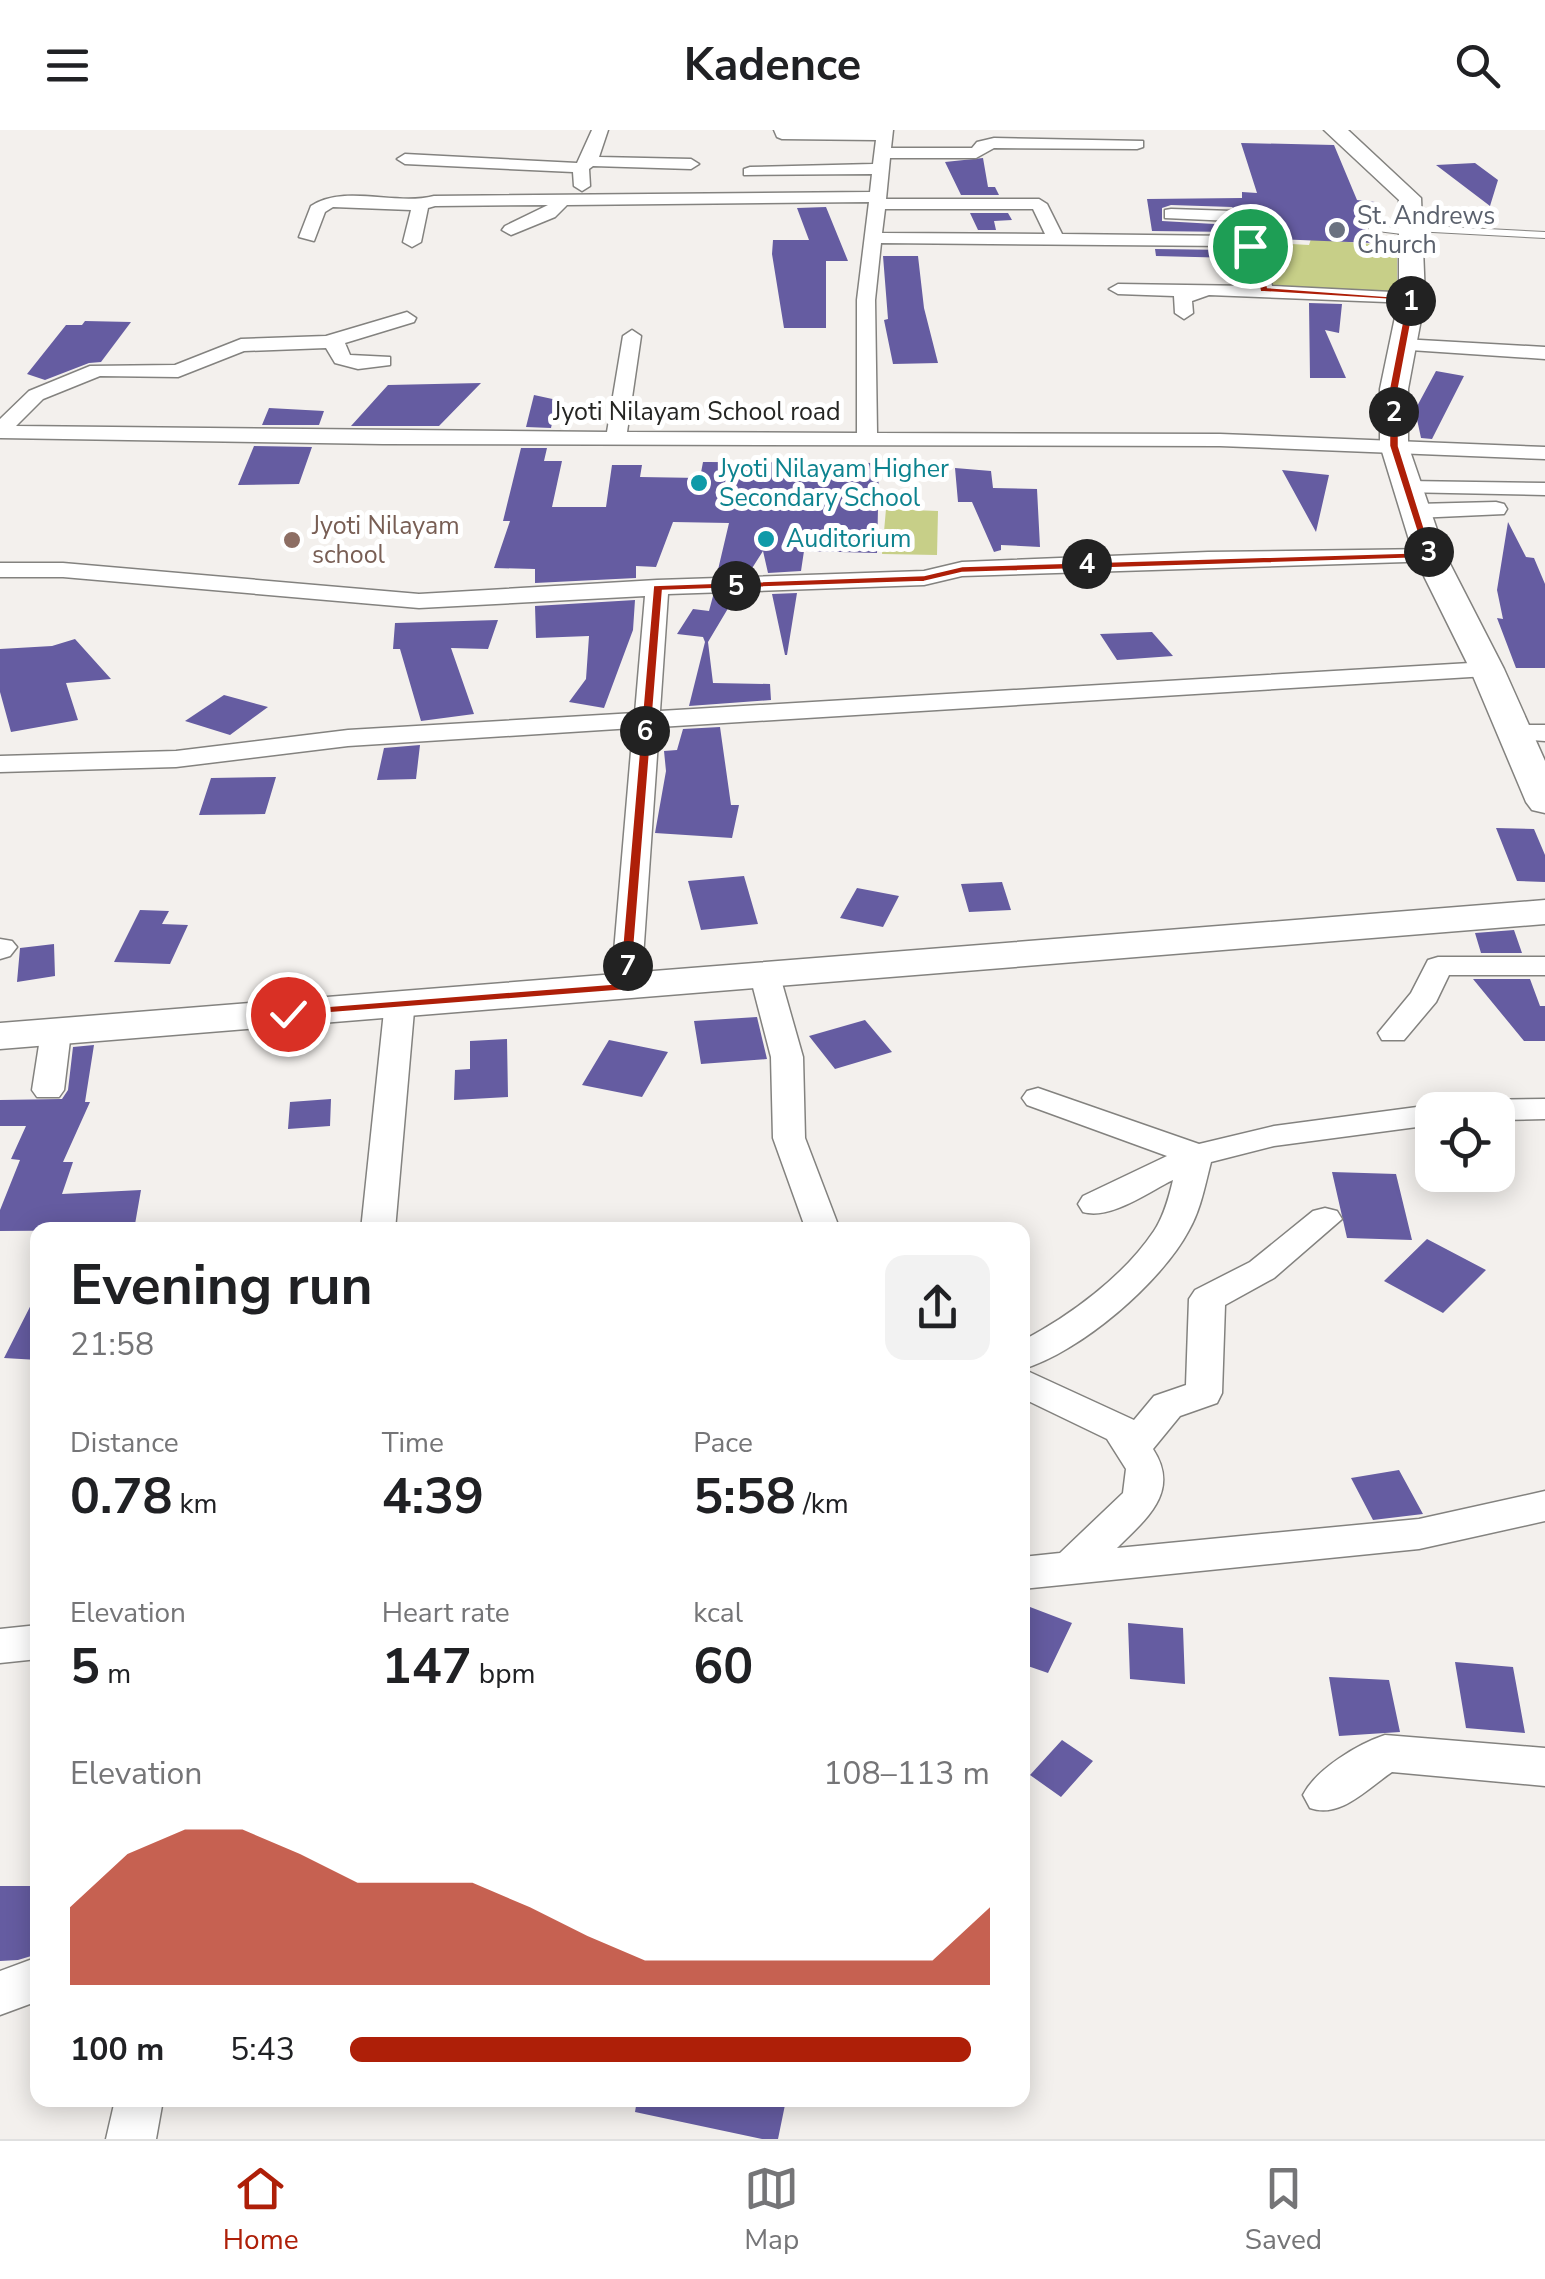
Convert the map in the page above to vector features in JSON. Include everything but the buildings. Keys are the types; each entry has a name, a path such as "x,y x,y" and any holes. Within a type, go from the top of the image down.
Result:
{"main road":[{"path":"1335,130 1410,198 1412,298 1394,388 1394,446 1430,556 1488,669 1530,733 1545,802"},
{"path":"0,1036 1545,912"}],"street":[{"path":"584,200 585,164 600,130"},
{"path":"782,130 782,134 795,135 863,132 884,147"},
{"path":"750,172 884,147 976,153 994,143 1113,144 1136,137"},
{"path":"867,440 866,300 884,147"},
{"path":"405,159 690,164"},
{"path":"308,237 317,210 329,202 420,206 445,200 878,200 1040,204 1056,240"},
{"path":"511,230 549,213 563,200"},
{"path":"412,242 420,206"},
{"path":"1170,214 1232,211 1234,241"},
{"path":"874,238 1234,241 1255,248 1264,290"},
{"path":"1118,289 1264,290 1412,298"},
{"path":"1184,313 1182,298 1192,292"},
{"path":"97,370 178,371 240,345 327,342 407,318"},
{"path":"616,440 632,336"},
{"path":"327,342 337,345 342,358 358,363 383,362"},
{"path":"1402,345 1545,353"},
{"path":"0,432 36,395 108,365 108,348"},
{"name":"Jyoti Nilayam School road","path":"0,432 616,440 1220,440 1545,453"},
{"path":"1412,499 1544,499"},
{"path":"0,570 63,570 418,601 924,578 979,568 1430,556"},
{"path":"626,987 657,588"},
{"path":"0,764 176,760 348,738 1488,669"},
{"path":"1393,1033 1425,996 1438,966 1545,966"},
{"path":"765,976 787,1056 789,1138 820,1222"},
{"path":"379,1222 399,1011 403,1005"},
{"path":"48,1090 56,1032"},
{"path":"1038,1098 1197,1155"},
{"path":"1515,1109 1545,1109"},
{"path":"1095,1204 1197,1155 1274,1136 1415,1118"},
{"path":"1030,1353 1043,1348 1134,1276 1170,1235 1197,1155"},
{"path":"1132,1449 1167,1406 1204,1393 1207,1299 1262,1270 1325,1219"},
{"path":"1030,1386 1120,1429 1145,1468 1142,1499 1072,1566"},
{"path":"1030,1572 1419,1534 1545,1506"},
{"path":"0,1646 30,1643"},
{"path":"1325,1795 1385,1753 1545,1767"},
{"path":"0,1993 30,1982"},
{"path":"131,2139 137,2107"}],"lane":[{"path":"1372,228 1545,235"}],"green space":[{"path":"1311,239 1397,246 1397,295 1275,288 1266,282 1259,242 1309,245"},
{"path":"886,509 938,511 937,555 882,554"}],"place":[{"name":"St. Andrews Church","path":"1337,230"},
{"name":"Jyoti Nilayam Higher Secondary School","path":"699,483"},
{"name":"Auditorium","path":"766,539"},
{"name":"Jyoti Nilayam school","path":"292,540"}],"route":[{"path":"288,1014 626,987 657,588 924,578 962,569 1208,559 1430,556 1394,446 1394,388 1412,298 1264,290 1255,248 1250,246"}]}
